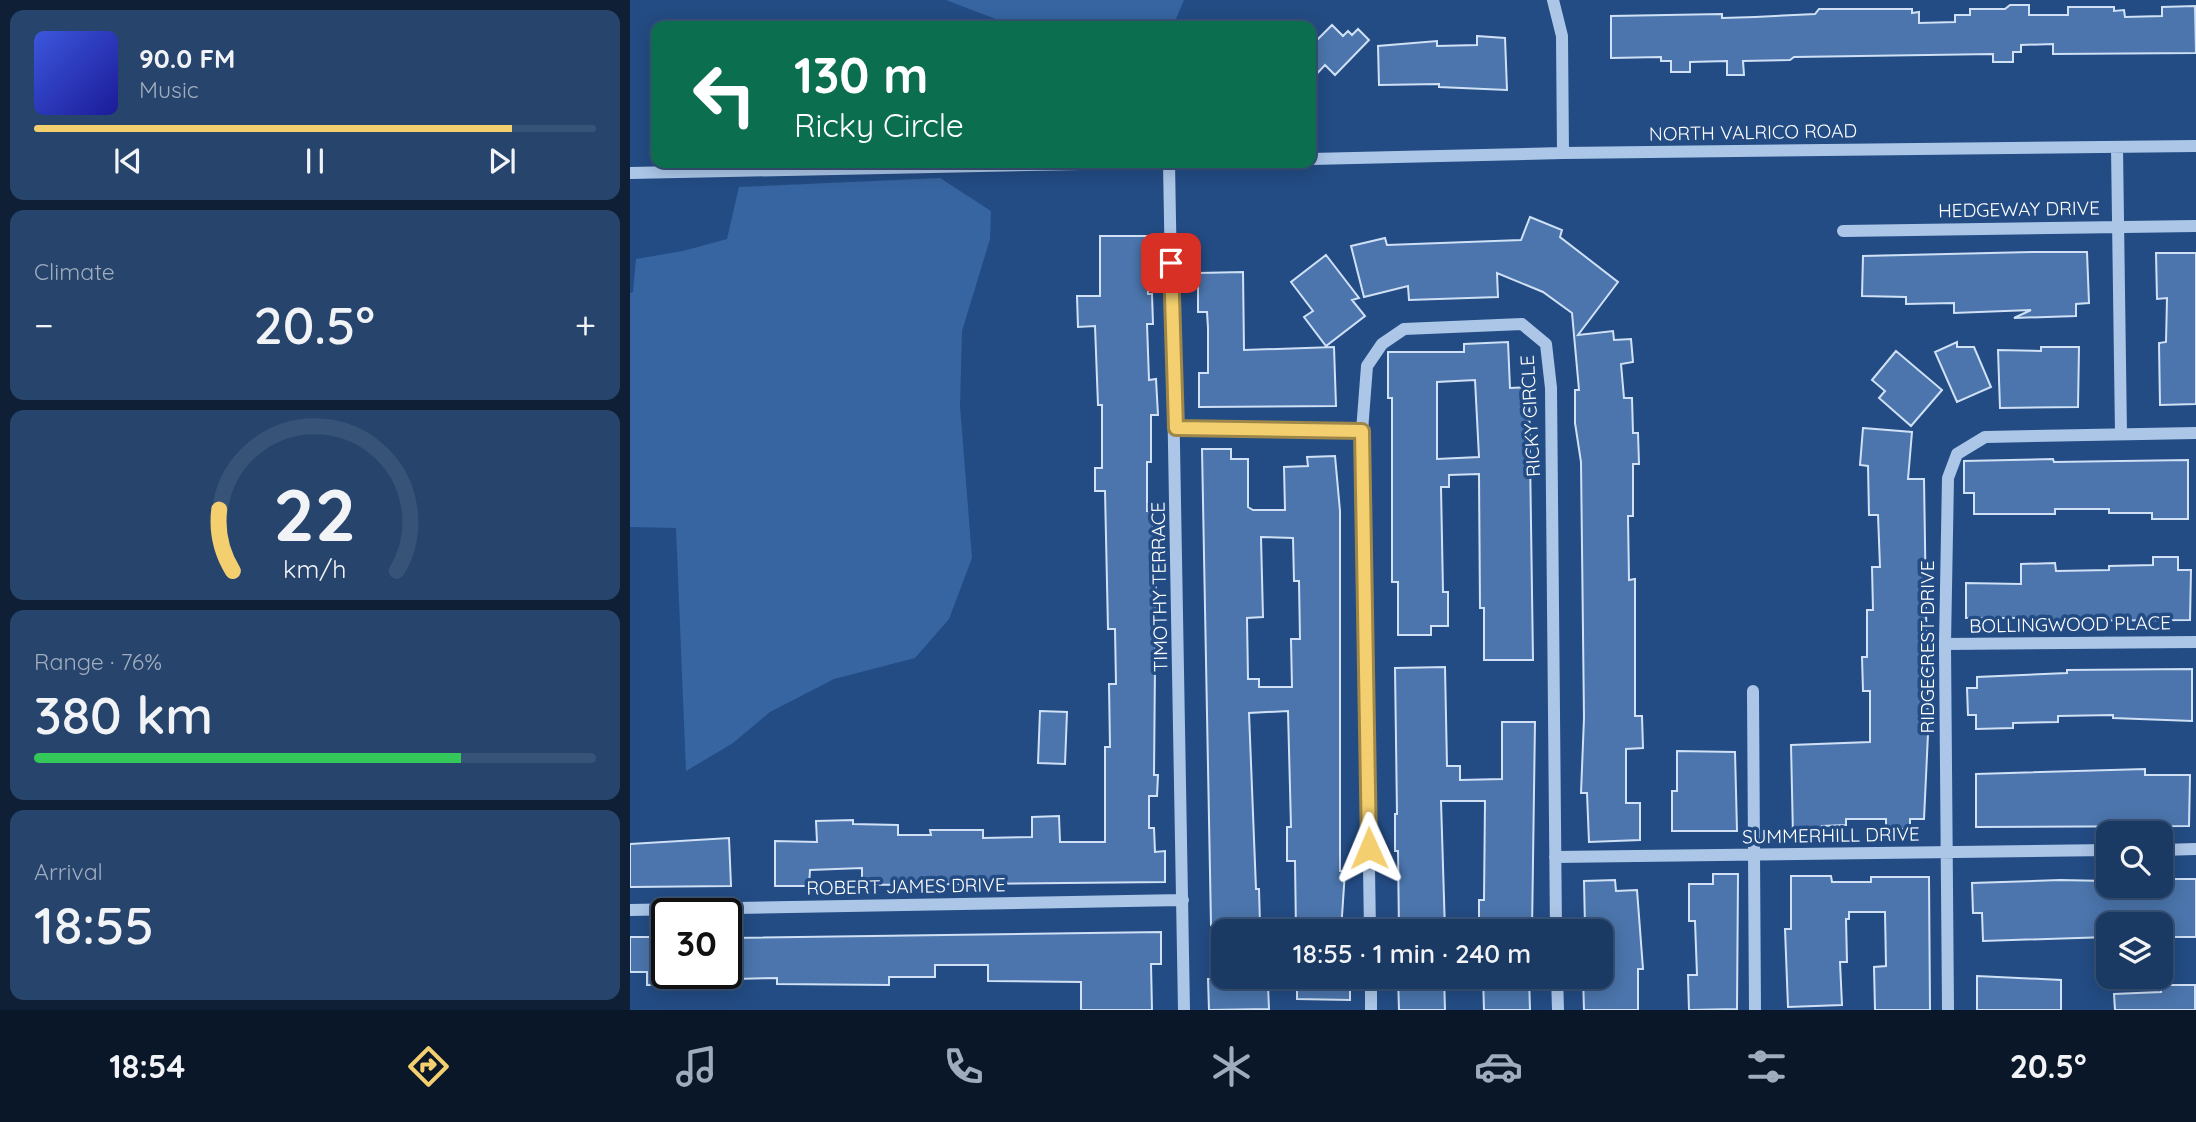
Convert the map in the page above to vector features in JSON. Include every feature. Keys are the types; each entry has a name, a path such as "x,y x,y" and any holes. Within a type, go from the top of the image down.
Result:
{"street":[{"path":"1553,0 1562,36 1563,153"},
{"name":"NORTH VALRICO ROAD","path":"1316,159 1563,153 2196,146"},
{"path":"2117,148 2121,434"},
{"path":"630,173 882,168"},
{"name":"TIMOTHY TERRACE","path":"1169,168 1176,428 1184,1010"},
{"name":"HEDGEWAY DRIVE","path":"1843,232 2196,226"},
{"name":"RICKY CIRCLE","path":"1370,919 1362,431 1367,366 1382,344 1404,329 1522,324 1546,344 1551,388 1556,919"},
{"path":"1176,428 1362,431"},
{"name":"RIDGECREST DRIVE","path":"1948,1010 1945,644 1948,478 1957,454 1985,438 2196,433"},
{"name":"BOLLINGWOOD PLACE","path":"1945,644 2196,642"},
{"path":"1753,691 1755,1010"},
{"path":"2173,850 2196,849"},
{"name":"SUMMERHILL DRIVE","path":"1555,857 2096,850"},
{"name":"ROBERT JAMES DRIVE","path":"630,911 1183,900"},
{"path":"1371,989 1371,1010"},
{"path":"1557,989 1558,1010"}],"shaded area":[{"path":"946,0 1184,0 1175,21 1001,21"},
{"path":"940,178 991,211 990,239 962,331 960,406 972,558 949,619 915,658 834,679 770,712 733,743 686,771 676,528 630,527 630,293 633,292 636,259 683,251 727,239 739,187"}],"building":[{"path":"2010,5 2029,5 2029,15 2068,15 2068,7 2114,7 2114,11 2124,10 2125,17 2162,16 2162,7 2195,6 2196,53 2053,54 2053,44 2021,45 2021,52 2013,52 2013,62 1993,62 1993,54 1794,57 1790,60 1743,61 1744,75 1727,75 1727,61 1690,62 1690,72 1671,72 1671,61 1661,61 1661,57 1611,58 1611,16 1722,14 1722,18 1815,14 1819,9 1912,9 1912,13 1919,12 1919,23 1955,22 1955,15 1970,15 1970,9 2005,9"},
{"path":"1332,25 1343,36 1348,31 1352,35 1358,29 1369,40 1335,75 1325,65 1316,75 1316,41"},
{"path":"1477,36 1505,38 1507,90 1439,87 1439,84 1379,85 1378,46 1437,41 1437,46 1477,45"},
{"path":"1530,217 1562,230 1560,237 1618,282 1578,335 1613,331 1614,340 1631,339 1633,362 1621,364 1624,398 1632,398 1633,433 1638,433 1639,464 1633,464 1633,516 1628,516 1629,580 1635,579 1635,716 1642,716 1643,748 1626,749 1626,803 1640,803 1640,840 1589,842 1587,793 1581,793 1584,718 1581,462 1575,423 1575,390 1579,390 1572,313 1543,292 1497,273 1498,297 1409,300 1408,286 1364,297 1351,246 1385,238 1387,245 1521,240"},
{"path":"1100,236 1148,236 1148,294 1152,294 1153,324 1147,324 1149,380 1156,379 1158,415 1151,415 1151,462 1147,462 1147,511 1152,511 1156,553 1154,775 1158,775 1157,796 1149,796 1149,828 1154,828 1155,852 1165,851 1165,882 862,885 862,868 810,870 809,886 775,886 775,841 817,842 816,821 853,820 853,824 898,825 898,835 931,835 930,830 983,830 983,838 1032,837 1032,817 1059,816 1060,842 1105,842 1105,747 1110,747 1109,684 1116,684 1115,629 1108,629 1105,491 1095,491 1095,468 1102,468 1102,405 1098,405 1095,326 1078,327 1077,296 1100,296"},
{"path":"2087,252 2089,303 2076,304 2076,316 2014,318 2031,310 1954,313 1954,303 1906,304 1906,297 1862,296 1863,256"},
{"path":"2156,253 2196,253 2196,404 2160,405 2159,343 2166,342 2167,298 2157,299"},
{"path":"1326,255 1359,298 1352,300 1365,316 1326,346 1304,317 1313,311 1291,282"},
{"path":"1243,272 1244,350 1334,347 1336,406 1199,407 1199,373 1208,373 1208,328 1207,312 1198,312 1198,273"},
{"path":"1508,342 1510,388 1529,387 1533,660 1484,660 1484,608 1480,608 1479,474 1449,475 1449,487 1441,487 1443,592 1448,592 1448,626 1431,626 1431,635 1398,635 1398,582 1392,582 1392,398 1388,398 1388,352 1464,352 1464,344","holes":["1475,380 1479,457 1437,459 1437,382"]},
{"path":"1957,342 1957,347 1974,347 1991,387 1957,402 1935,352"},
{"path":"2041,347 2079,347 2078,407 2000,408 1998,350 2041,351"},
{"path":"1896,351 1942,390 1911,426 1879,398 1885,391 1872,380"},
{"path":"1863,428 1912,432 1908,479 1924,479 1928,734 1924,819 1910,819 1910,829 1886,829 1886,819 1846,819 1846,825 1822,826 1822,835 1793,836 1791,745 1870,742 1870,691 1863,691 1862,657 1867,657 1867,610 1873,610 1872,567 1880,567 1878,515 1869,515 1868,466 1860,465"},
{"path":"1202,449 1231,449 1231,459 1248,459 1248,507 1253,510 1285,510 1284,467 1308,466 1307,457 1335,456 1340,511 1340,871 1345,871 1342,919 1296,919 1295,861 1287,861 1287,827 1291,827 1288,711 1249,713 1256,889 1259,889 1260,919 1211,919 1211,925","holes":["1261,537 1293,538 1294,581 1299,581 1300,639 1291,639 1292,687 1259,687 1259,679 1248,679 1247,618 1263,617"]},
{"path":"2053,459 2054,462 2188,460 2188,519 2152,519 2152,513 2109,513 2109,509 2055,509 2055,514 1974,514 1974,493 1964,493 1964,461"},
{"path":"2153,557 2178,557 2178,570 2191,570 2190,620 2023,621 2023,618 1966,618 1966,583 2021,584 2021,564 2055,563 2056,571 2109,570 2109,566 2153,565"},
{"path":"1445,667 1447,766 1460,766 1460,780 1502,779 1502,722 1535,722 1532,919 1479,919 1479,900 1484,900 1485,801 1441,801 1445,919 1399,919 1398,851 1395,851 1395,668"},
{"path":"2192,669 2192,721 2113,718 2113,715 2058,716 2058,722 2013,723 2013,728 1976,729 1976,715 1968,715 1967,688 1977,688 1977,677 2067,673 2067,670"},
{"path":"1040,711 1067,712 1065,764 1038,763"},
{"path":"1677,751 1735,752 1737,831 1672,831 1672,791 1677,791"},
{"path":"2145,769 2145,775 2190,775 2189,826 2173,826 2173,821 2096,821 2096,826 1976,827 1976,774"},
{"path":"729,838 731,886 630,887 630,844"},
{"path":"1713,874 1738,874 1737,1009 1689,1010 1688,975 1697,975 1695,921 1689,921 1689,884 1713,884"},
{"path":"1791,876 1831,876 1832,882 1871,882 1871,877 1929,877 1930,1010 1875,1010 1874,967 1886,966 1885,912 1849,912 1849,919 1846,919 1847,962 1840,962 1842,1005 1788,1007 1785,929 1791,929"},
{"path":"2173,879 2196,879 2196,937 2173,937 2173,912 2096,912 2096,937 1983,941 1982,913 1973,913 1972,883 2096,881 2096,898 2173,898"},
{"path":"1615,880 1616,891 1637,890 1643,969 1638,969 1638,1010 1584,1010 1583,989 1613,989 1613,919 1585,919 1584,881"},
{"path":"1161,932 1161,964 1151,964 1152,1010 1081,1010 1081,982 988,981 988,965 935,965 935,977 889,977 889,985 777,984 777,978 742,979 742,938"},
{"path":"630,937 651,937 651,985 647,985 647,972 630,972"},
{"path":"1977,976 2061,980 2061,1010 1977,1010"},
{"path":"1208,979 1211,979 1211,989 1268,989 1269,1009 1209,1010"},
{"path":"2173,985 2195,985 2195,1010 2115,1010 2114,994 2161,992 2161,989 2173,989"},
{"path":"1297,989 1350,989 1350,1000 1297,999"},
{"path":"1398,989 1444,989 1445,1010 1399,1010"},
{"path":"1483,989 1529,989 1530,1010 1484,1010"}],"route":[{"path":"1171,263 1176,428 1362,431 1369,848"}]}
